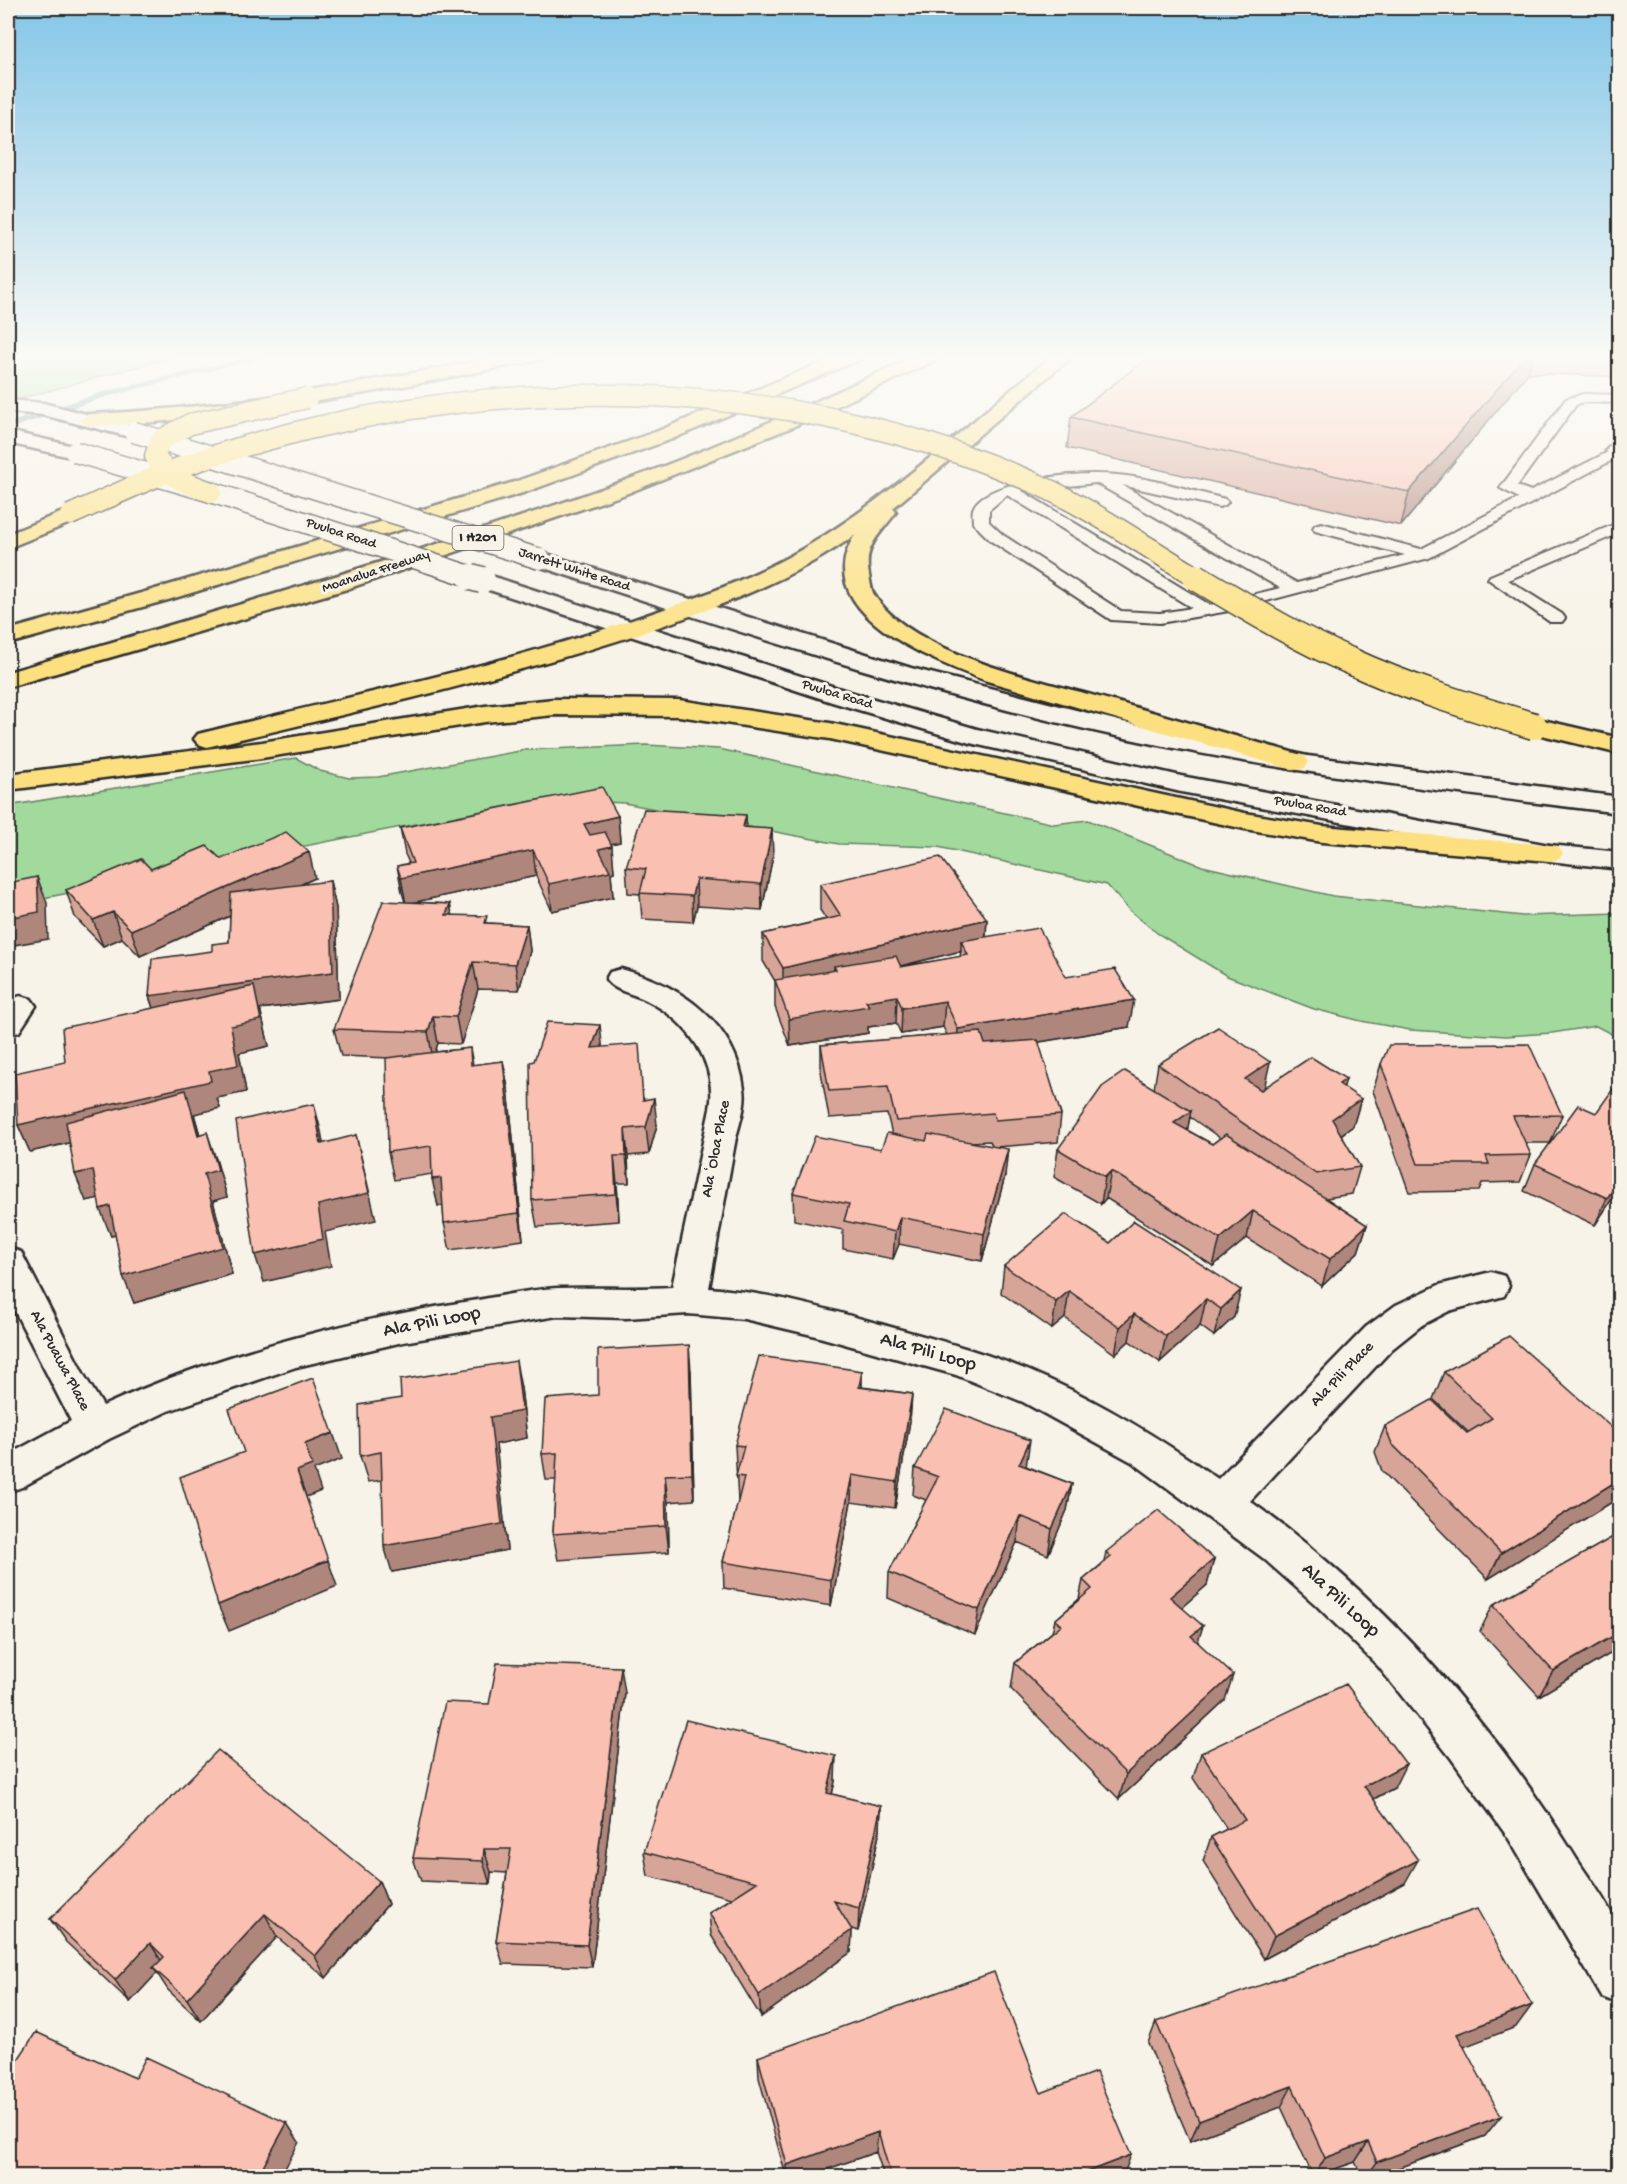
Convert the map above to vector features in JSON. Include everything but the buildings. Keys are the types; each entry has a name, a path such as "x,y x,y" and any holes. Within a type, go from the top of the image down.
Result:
{"highway":[{"path":"155,456 164,471 177,480 211,492"},
{"path":"8,542 190,464 215,456"},
{"path":"312,549 456,493 560,456"},
{"name":"I H201","path":"8,637 263,567 312,549 467,505 610,456"},
{"name":"Moanalua Freeway","path":"8,680 328,588 616,491 703,456"},
{"path":"48,776 445,683 692,608 734,591 809,555 917,478 944,456"},
{"path":"972,456 1043,487 1318,647 1411,688 1534,726 1620,746"},
{"path":"917,478 864,538 855,561 861,593 876,612 913,643 1000,677 1296,762"},
{"path":"8,782 262,750 485,714 554,707 679,708 830,731 1245,821 1322,834 1549,853"}],"main road":[{"name":"Puuloa Road","path":"88,456 211,492 629,629 970,735 1181,784 1549,853 1620,861"},
{"name":"Jarrett White Road","path":"212,456 692,608"},
{"path":"692,608 1016,705 1125,731 1296,762 1620,805"},
{"name":"Ala ʻOloa Place","path":"621,979 645,985 663,995 699,1023 714,1043 728,1090 688,1300"},
{"name":"Ala Puawa Place","path":"8,1262 70,1386 95,1427"},
{"name":"Ala Pili Place","path":"1222,1504 1263,1457 1379,1338 1409,1315 1439,1299 1491,1286"},
{"name":"Ala Pili Loop","path":"8,1475 95,1427 154,1400 283,1356 404,1327 557,1302 626,1304 688,1300 744,1305 812,1320 964,1362 1037,1390 1137,1445 1278,1545 1394,1652 1467,1742 1526,1822 1620,1979"}],"lane":[{"path":"1532,456 1508,488 1532,497"},
{"path":"1220,502 1141,483 1098,478 998,493 981,508 981,523 997,538 1117,616 1137,620 1205,609 1295,589 1423,555 1611,456"},
{"path":"1098,478 1295,589"},
{"path":"1009,490 1205,609"},
{"path":"1556,618 1496,579 1620,527"},
{"path":"1320,528 1423,555"}],"green space":[{"path":"646,745 719,749 1054,824 1088,820 1202,866 1333,896 1523,916 1619,913 1619,1038 1596,1026 1552,1033 1506,1036 1410,1030 1361,1021 1314,1009 1227,976 1157,933 1129,910 1107,885 938,847 839,844 624,803 542,799 8,905 8,806 296,758 320,771 349,778 378,777 525,750"}]}
